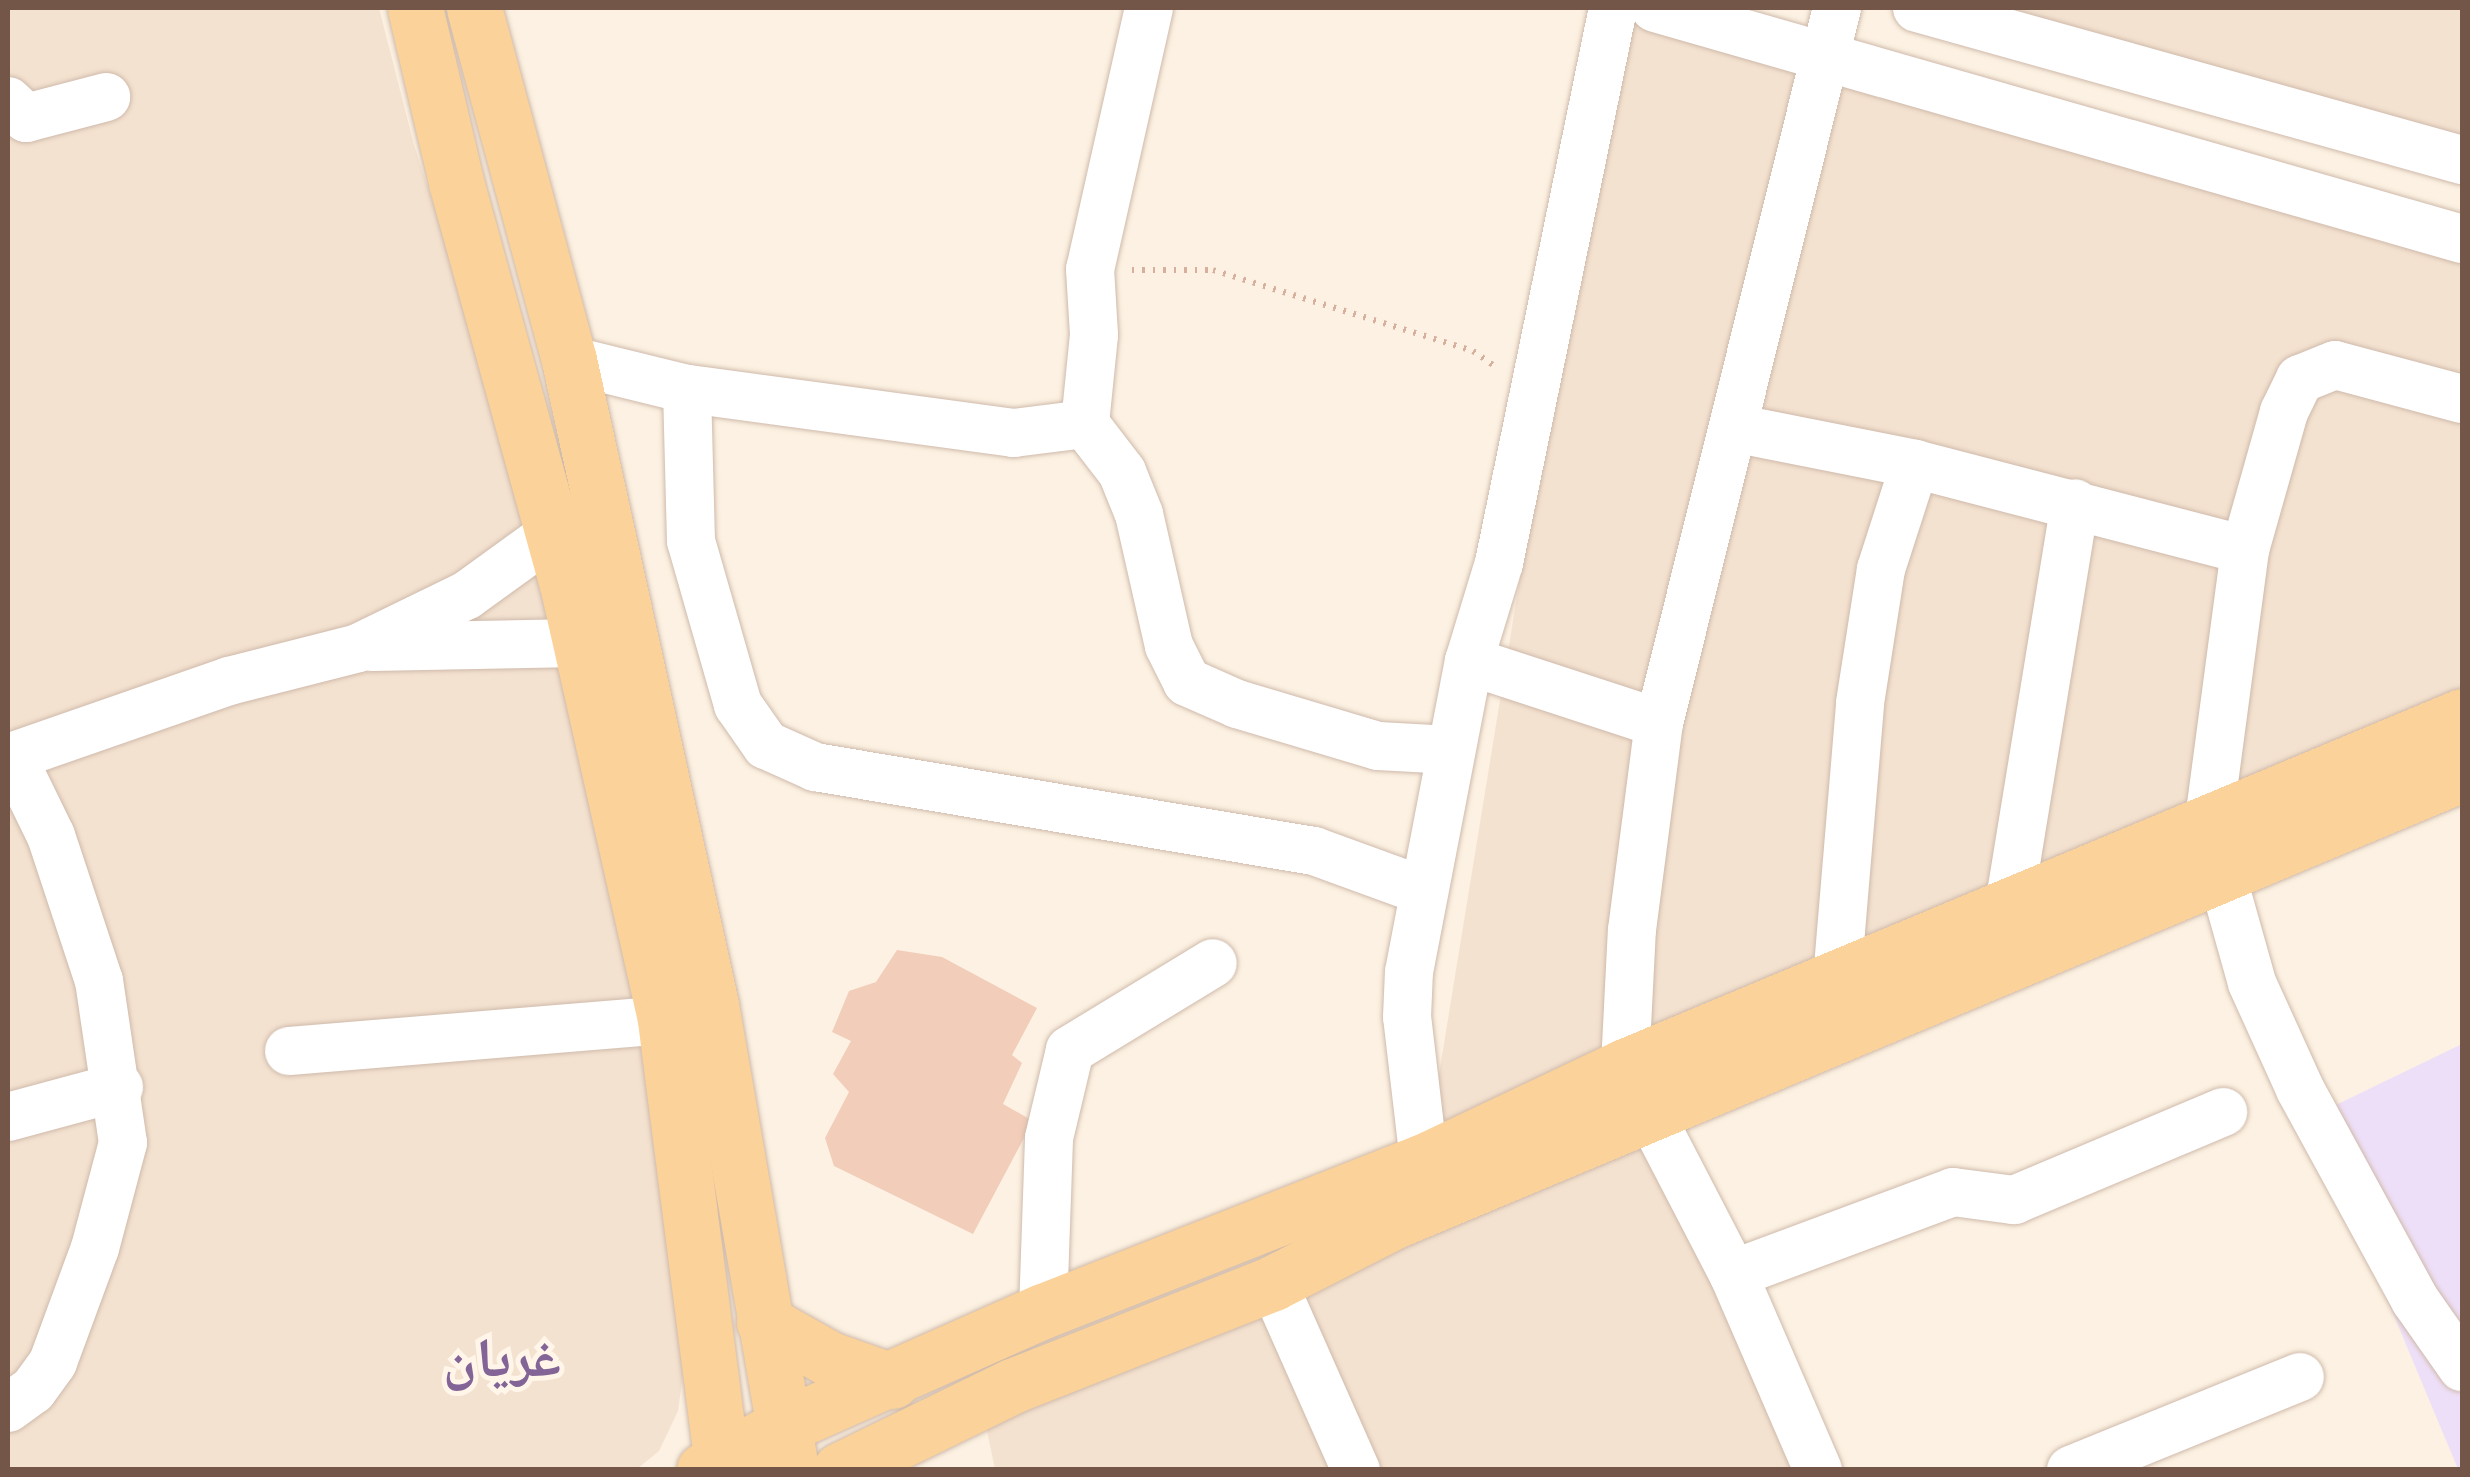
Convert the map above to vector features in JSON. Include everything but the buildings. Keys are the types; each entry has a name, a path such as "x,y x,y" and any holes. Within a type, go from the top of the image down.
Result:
{"main road":[{"path":"415,8 456,182 554,532 665,1020 716,1466 786,1448 892,1380 1043,1311 1655,1118 2216,850 2462,716"},
{"path":"474,8 569,360 711,1004 786,1448"},
{"path":"840,1470 1012,1386 1273,1283 1383,1202 1424,1161 1625,1066 2010,906 2216,850 2462,774"},
{"path":"764,1322 830,1359 892,1380"}],"street":[{"path":"1148,8 1090,269 1094,336 1085,424 1122,472 1139,514 1169,646 1188,682 1237,704 1378,746 1451,750"},
{"path":"1424,1161 1406,1017 1424,890 1469,661 1499,563 1613,8"},
{"path":"1655,8 2462,238"},
{"path":"1818,1470 1733,1274 1625,1066 1632,930 1659,723 1837,8"},
{"path":"1937,10 2462,160"},
{"path":"8,101 26,118 106,98"},
{"path":"569,360 687,388 1014,433 1085,424"},
{"path":"2462,400 2334,366 2300,379 2284,412 2245,550 2216,850 2252,982 2300,1089 2415,1300 2462,1367"},
{"path":"687,388 691,541 738,705 766,745 816,767 1314,852 1424,890"},
{"path":"1734,428 1915,464 2075,502 2245,550"},
{"path":"1837,979 1860,703 1881,568 1915,464"},
{"path":"2010,906 2075,502"},
{"path":"8,1408 32,1390 54,1362 116,1179 123,1143 119,1087 99,981 51,836 10,757 213,686 358,648 466,594 554,532"},
{"path":"358,648 580,643"},
{"path":"1469,661 1659,723"},
{"path":"1043,1311 1049,1138 1070,1050 1213,963"},
{"path":"289,1051 665,1020"},
{"path":"8,1117 119,1087"},
{"path":"1733,1274 1953,1192 2014,1200 2223,1112"},
{"path":"1273,1283 1356,1470"},
{"path":"2070,1470 2300,1377"}],"path":[{"path":"1090,269 1213,270 1473,351 1535,394"}],"shaded area":[{"path":"8,8 379,8 414,145 522,476 680,1204 689,1330 678,1411 659,1451 637,1469 8,1470"},
{"path":"1613,8 2462,238 2462,714 1425,1160"},
{"path":"1948,8 2462,8 2462,160"},
{"path":"2462,1044 2462,1469 2458,1469 2311,1117"},
{"path":"1654,1118 1821,1469 995,1469 982,1407"}],"district":[{"name":"غريان","path":"502,1361"}]}
